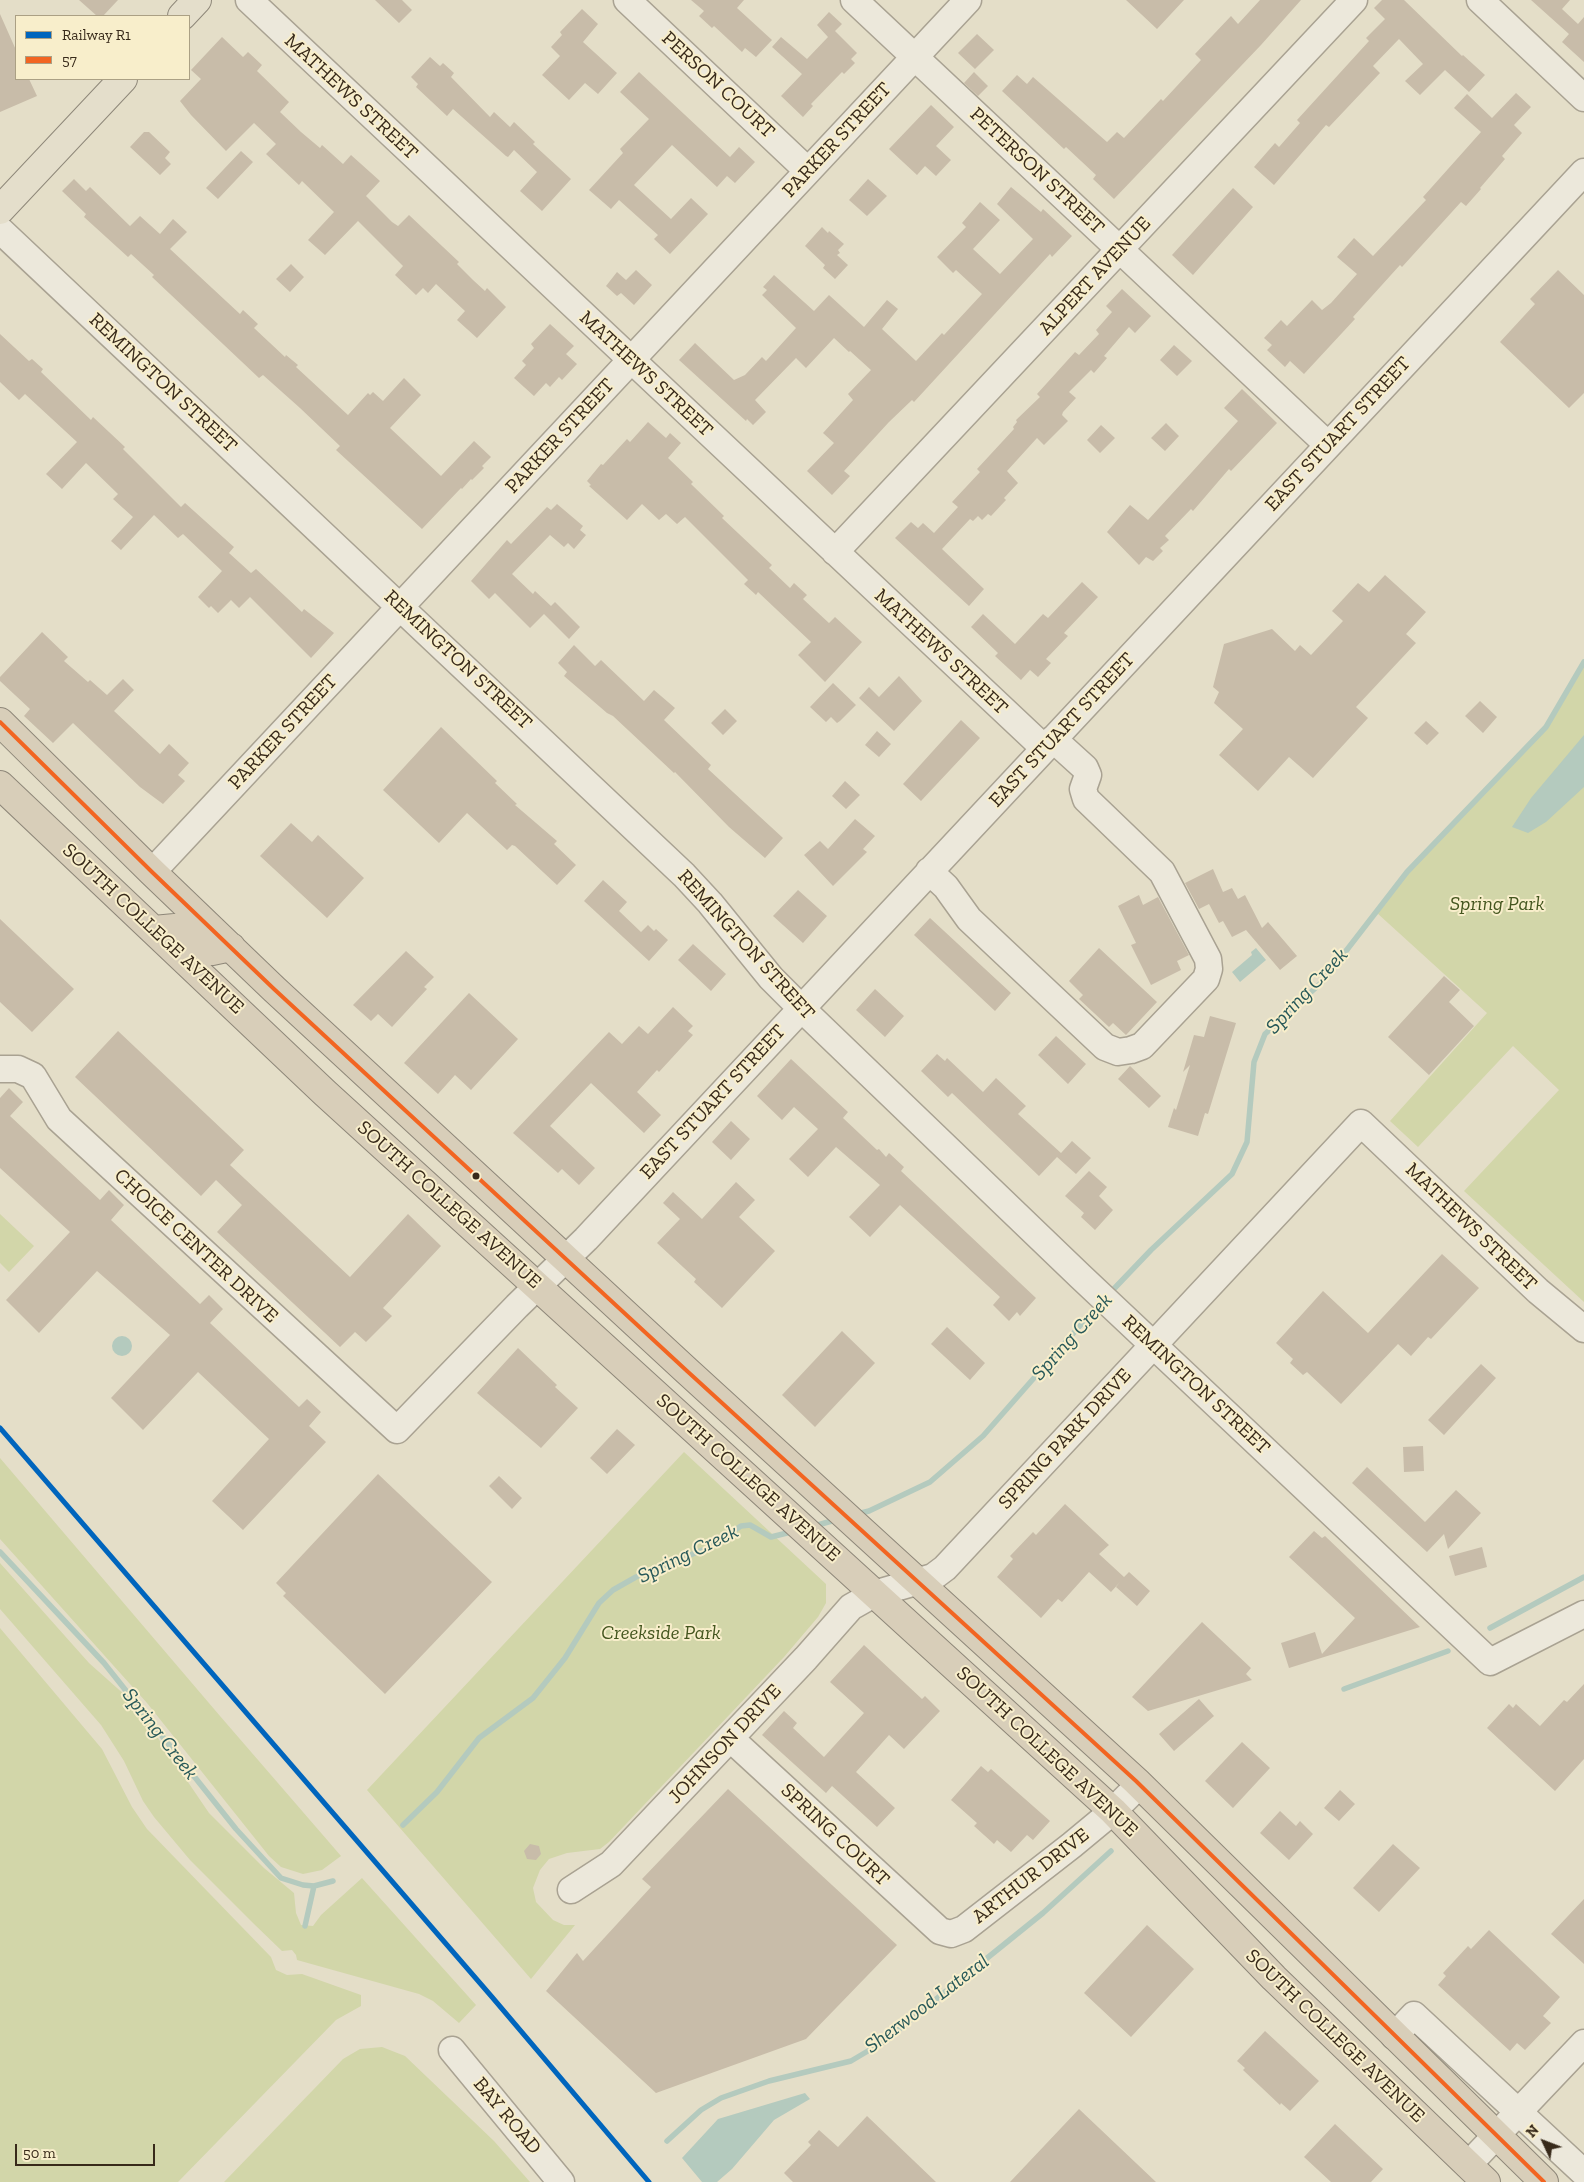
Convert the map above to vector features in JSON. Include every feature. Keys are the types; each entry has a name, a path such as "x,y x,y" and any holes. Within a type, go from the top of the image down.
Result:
{"highway":[{"name":"SOUTH COLLEGE AVENUE","path":"0,722 152,872 566,1259 1138,1785 1544,2182"},
{"name":"SOUTH COLLEGE AVENUE","path":"0,785 325,1092 792,1520 1113,1810 1274,1978 1477,2173"},
{"path":"77,857 94,853 100,855 124,875 133,878 152,872"},
{"path":"154,930 175,928 182,931 205,949 212,951 231,946"}],"main road":[{"path":"183,15 197,0"},
{"path":"0,210 122,80"}],"street":[{"name":"MATHEWS STREET","path":"249,0 835,552 1048,744 1084,768 1088,775 1083,794 1086,799 1162,872 1208,959 1210,969 1206,979 1142,1046 1118,1052 1105,1047 969,919 946,887 930,871"},
{"name":"PERSON COURT","path":"627,0 808,171"},
{"name":"PETERSON STREET","path":"854,0 1328,445"},
{"name":"PARKER STREET","path":"152,872 968,0"},
{"name":"ALPERT AVENUE","path":"835,552 1354,0"},
{"path":"1480,0 1584,98"},
{"name":"EAST STUART STREET","path":"397,1430 566,1259 1584,172"},
{"name":"REMINGTON STREET","path":"0,230 401,606 684,875 710,903 771,978 801,1008 1080,1276 1490,1662 1584,1614"},
{"name":"CHOICE CENTER DRIVE","path":"0,1069 18,1069 33,1076 40,1085 48,1104 59,1119 397,1430"},
{"name":"MATHEWS STREET","path":"1361,1123 1538,1291 1584,1329"},
{"name":"SPRING PARK DRIVE","path":"874,1594 933,1578 945,1568 1361,1123"},
{"name":"JOHNSON DRIVE","path":"571,1890 611,1864 848,1611 874,1594"},
{"name":"SPRING COURT","path":"731,1738 940,1931"},
{"name":"ARTHUR DRIVE","path":"940,1931 951,1934 964,1929 1072,1845 1113,1810 1138,1785"},
{"path":"1394,2036 1414,2015 1584,2173"},
{"path":"1477,2173 1495,2136 1584,2042"},
{"name":"BAY ROAD","path":"452,2050 562,2182"}],"green space":[{"name":"Spring Park","path":"1584,666 1584,1302 1464,1191 1559,1090 1513,1046 1418,1147 1390,1121 1487,1013 1377,913 1407,871 1545,727"},
{"path":"0,1214 34,1246 9,1272 0,1263"},
{"name":"Creekside Park","path":"684,1452 826,1584 826,1603 818,1617 784,1657 609,1842 600,1849 567,1853 549,1859 540,1870 533,1888 536,1902 553,1920 564,1925 575,1925 531,1979 367,1790"},
{"path":"0,1458 341,1856 322,1870 303,1874 281,1867 269,1856 147,1703 0,1539"},
{"path":"0,1563 89,1663 126,1696 143,1716 209,1813 264,1868 294,1893 296,1913 301,1925 313,1926 321,1915 362,1878 476,2005 459,2023 433,2001 419,1994 297,1960 292,1950 282,1951 190,1860 143,1801 124,1761 101,1725 0,1609"},
{"path":"0,1628 102,1749 132,1807 147,1829 271,1957 276,1970 287,1975 302,1974 361,1995 361,2006 336,2020 178,2182 0,2182"},
{"path":"382,2047 405,2056 494,2141 530,2182 224,2182 343,2059 360,2049"}],"shaded area":[{"path":"1584,735 1584,787 1546,822 1528,833 1512,827 1531,798"},
{"path":"1256,948 1266,960 1240,982 1232,972 1252,955 1251,952"},
{"path":"122,1336 129,1339 132,1346 129,1353 122,1356 115,1353 112,1346 115,1339"},
{"path":"805,2093 810,2099 774,2120 732,2169 717,2182 702,2182 682,2158 718,2119"}],"building":[{"path":"79,0 118,0 104,15 96,15"},
{"path":"375,0 402,0 412,10 399,23"},
{"path":"691,0 744,0 737,8 772,40 756,57 745,48 742,52 714,26 712,28 699,16 704,11"},
{"path":"1126,0 1184,0 1157,29"},
{"path":"1260,0 1301,0 1261,45 1114,199 1093,179 1096,175 1066,147 1064,149 1002,91 1017,75 1027,84 1033,77 1107,142 1117,132 1124,138 1161,99 1163,101 1201,60 1195,54 1231,16 1238,24"},
{"path":"1382,0 1404,0 1462,56 1485,75 1469,92 1445,70 1420,95 1405,81 1423,64 1399,39 1373,66 1380,73 1329,127 1326,125 1274,185 1254,167 1275,143 1279,147 1300,123 1297,120 1369,41 1366,38 1385,19 1374,8"},
{"path":"1531,0 1570,0 1562,9 1578,24 1584,17 1584,62 1562,42 1569,34"},
{"path":"582,9 598,24 583,42 617,73 598,94 585,83 569,100 542,75 560,56 551,47 562,35 560,32"},
{"path":"829,12 842,24 835,31 857,53 851,59 855,63 844,74 842,72 811,104 813,106 803,117 781,96 802,74 772,47 781,37 807,59 828,37 817,25"},
{"path":"0,14 15,48 15,80 29,80 37,96 0,112"},
{"path":"977,34 994,50 975,69 958,53"},
{"path":"222,37 243,57 248,52 262,65 257,71 289,102 280,112 301,132 320,148 322,145 343,164 351,155 380,181 366,196 392,222 398,226 409,215 459,262 457,264 473,280 485,291 487,288 506,307 477,338 457,320 465,311 436,284 428,293 423,288 416,295 395,275 403,266 358,221 325,255 308,240 334,212 302,181 299,185 266,154 276,144 254,123 226,151 191,115 180,101 201,79 191,70"},
{"path":"430,57 440,66 443,63 454,73 451,77 490,117 494,112 510,127 514,122 535,142 533,144 571,179 542,211 520,191 537,172 514,150 508,157 506,156 453,109 447,116 416,87 418,84 411,77"},
{"path":"639,72 730,157 739,147 755,162 735,183 727,176 717,187 672,145 634,185 671,219 691,198 708,214 670,254 654,239 658,235 619,200 611,209 589,190 623,153 620,149 649,119 620,92"},
{"path":"974,72 988,86 978,96 964,83"},
{"path":"1516,93 1531,107 1514,125 1522,133 1502,156 1505,159 1481,189 1466,206 1461,202 1402,267 1400,265 1353,317 1355,319 1304,374 1290,361 1285,367 1267,350 1272,345 1264,338 1281,320 1287,326 1312,300 1322,310 1331,303 1357,274 1337,257 1354,238 1373,256 1426,200 1423,197 1481,132 1454,108 1467,94 1492,118"},
{"path":"931,105 954,127 936,146 951,160 936,176 925,166 917,175 889,149"},
{"path":"144,132 149,132 170,152 165,158 171,164 160,175 130,147"},
{"path":"241,151 253,162 218,199 206,188"},
{"path":"74,179 86,191 90,187 130,226 140,216 160,234 173,219 187,232 170,249 240,314 243,310 258,324 254,328 285,357 286,355 298,365 296,367 348,415 368,393 370,395 373,392 383,401 404,378 421,395 390,428 441,476 474,441 491,457 482,466 484,468 461,488 422,529 336,450 340,446 300,408 263,375 259,378 152,277 154,275 131,254 128,257 84,217 86,214 62,191"},
{"path":"868,179 887,196 867,216 849,200"},
{"path":"1011,187 1041,212 1043,209 1072,236 1052,257 1050,254 914,402 912,400 889,422 844,471 850,476 832,495 807,471 834,443 823,433 853,400 848,394 871,370 850,351 834,338 806,368 796,358 755,400 766,412 753,425 747,419 746,421 679,360 695,343 734,380 745,375 762,357 766,361 796,328 762,295 767,290 763,287 774,275 814,311 829,295 864,327 887,300 898,309 882,329 916,361 942,333 944,335 982,294 956,270 953,273 937,257 966,227 962,223 980,202 1000,220 973,249 1000,274 1033,239 997,204"},
{"path":"1233,188 1253,207 1193,275 1172,255"},
{"path":"822,227 844,244 838,250 840,253 837,255 848,265 835,279 823,268 825,265 805,246"},
{"path":"291,264 304,277 290,292 276,279"},
{"path":"636,270 652,285 634,305 621,293 617,296 606,286 617,272 626,280"},
{"path":"1558,270 1584,295 1584,393 1569,408 1500,342 1535,304 1530,299"},
{"path":"1122,289 1151,316 1135,333 1129,327 1104,356 1107,358 1094,373 1091,370 1069,392 1076,398 1063,412 1062,415 1068,421 1044,445 1037,438 1007,471 1018,483 1004,498 1006,500 991,516 988,514 982,520 978,516 973,521 970,519 942,549 984,589 969,606 895,538 911,522 918,528 923,523 934,533 958,507 952,502 980,472 977,469 1014,429 1016,420 1040,397 1037,394 1075,352 1079,355 1099,334 1096,330 1112,312 1106,306"},
{"path":"550,324 574,346 566,354 577,364 562,380 559,377 550,387 546,383 534,396 514,378 526,365 522,361 534,348 531,344"},
{"path":"0,334 29,361 32,359 43,369 41,372 91,420 93,417 125,447 123,449 181,507 185,503 234,547 229,553 251,573 256,569 302,612 304,609 334,633 311,658 250,597 239,608 231,600 218,613 211,606 209,608 198,597 222,571 183,534 178,538 154,515 121,550 111,541 133,517 113,499 118,494 86,463 62,489 46,474 77,442 25,394 19,400 0,382"},
{"path":"1174,345 1192,361 1177,376 1160,360"},
{"path":"1242,389 1277,423 1231,471 1229,469 1193,511 1191,509 1165,536 1169,540 1160,548 1163,551 1153,561 1146,557 1139,565 1107,532 1130,505 1148,520 1238,421 1224,408"},
{"path":"648,422 666,438 670,433 681,443 668,458 693,482 691,484 724,516 722,518 772,565 769,568 790,588 794,583 807,595 803,599 829,623 835,617 862,642 825,682 798,655 811,642 758,592 756,595 744,584 748,580 685,517 677,524 666,514 659,520 642,504 627,520 589,486 591,485 587,481 601,464 603,465 627,439 630,442"},
{"path":"1166,423 1179,436 1165,451 1151,438"},
{"path":"1101,425 1115,438 1100,453 1087,440"},
{"path":"557,504 583,526 580,530 586,535 574,549 568,543 564,547 550,535 512,574 533,594 535,591 551,606 555,602 580,627 569,639 544,614 530,628 495,593 489,599 471,581 507,540 511,544 547,507 551,510"},
{"path":"1385,575 1426,612 1406,634 1416,643 1356,707 1368,718 1313,778 1289,757 1258,791 1219,755 1243,729 1214,703 1219,692 1213,687 1224,644 1272,629 1295,651 1300,645 1311,655 1343,621 1332,611 1358,583 1369,592"},
{"path":"1082,582 1098,597 1064,633 1068,636 1046,659 1051,663 1038,677 1030,670 1021,680 995,656 998,653 971,627 983,614 1015,644 1043,614 1048,618"},
{"path":"42,632 68,657 64,661 88,682 90,680 107,695 123,679 134,690 114,711 160,754 169,744 189,763 178,775 185,781 163,804 140,787 73,723 53,743 24,716 30,709 0,681 0,677"},
{"path":"574,645 595,666 601,660 644,701 654,690 675,708 664,720 711,765 708,769 783,838 765,858 729,827 675,772 613,716 564,676 567,672 558,663"},
{"path":"899,676 922,701 894,731 859,698 869,687 879,697"},
{"path":"833,683 856,705 837,723 831,717 826,722 810,707"},
{"path":"1480,701 1497,717 1483,733 1465,716"},
{"path":"725,709 737,721 723,735 711,723"},
{"path":"961,720 980,738 921,801 903,784"},
{"path":"1426,721 1439,733 1427,745 1414,733"},
{"path":"441,727 497,781 495,783 517,804 515,805 557,841 554,844 576,865 557,885 515,846 512,845 507,850 467,813 439,843 383,790"},
{"path":"877,731 891,744 879,757 865,745"},
{"path":"845,781 860,795 846,809 832,796"},
{"path":"855,819 875,836 863,849 867,852 833,886 804,855 820,841 828,849"},
{"path":"291,823 312,842 318,835 364,878 327,918 260,856"},
{"path":"1213,869 1223,892 1232,888 1238,899 1245,895 1262,928 1268,922 1297,956 1280,970 1246,930 1232,937 1223,921 1219,923 1209,904 1199,909 1185,883"},
{"path":"603,880 627,902 619,911 641,932 648,925 654,931 656,929 668,940 649,961 584,901"},
{"path":"798,890 827,916 803,943 773,916"},
{"path":"1139,895 1143,905 1158,897 1189,955 1177,961 1181,970 1151,985 1131,945 1136,943 1118,906"},
{"path":"930,918 1011,993 995,1011 914,935"},
{"path":"0,919 74,989 32,1032 0,1002"},
{"path":"693,944 726,974 711,991 678,960"},
{"path":"1099,948 1157,1002 1126,1035 1113,1023 1109,1027 1079,999 1083,995 1069,981"},
{"path":"406,951 434,977 424,987 427,989 392,1027 378,1014 371,1021 353,1005"},
{"path":"1444,976 1460,990 1449,1002 1474,1026 1429,1075 1388,1037"},
{"path":"875,989 904,1016 885,1037 856,1010"},
{"path":"469,993 518,1039 471,1090 455,1075 438,1094 404,1063"},
{"path":"673,1007 693,1026 688,1031 693,1035 659,1072 657,1070 637,1092 661,1115 644,1133 591,1083 550,1126 595,1168 579,1185 562,1169 558,1173 513,1133 609,1032 622,1044 639,1026 648,1034"},
{"path":"1210,1016 1236,1023 1208,1114 1205,1113 1198,1136 1168,1127 1174,1108 1176,1110 1190,1065 1183,1072 1194,1035 1204,1037"},
{"path":"118,1031 244,1150 230,1165 350,1277 408,1214 441,1246 383,1308 392,1316 366,1342 355,1332 340,1347 217,1232 242,1205 216,1180 201,1196 75,1077"},
{"path":"1056,1036 1086,1064 1068,1084 1038,1055"},
{"path":"937,1054 945,1061 947,1058 983,1092 996,1078 1026,1106 1018,1114 1061,1153 1072,1141 1091,1158 1076,1174 1057,1157 1039,1176 952,1093 948,1097 921,1071"},
{"path":"791,1059 848,1112 843,1118 886,1157 889,1153 904,1167 901,1171 1036,1298 1020,1316 1017,1312 1009,1321 993,1305 1000,1297 900,1205 870,1237 849,1217 880,1185 836,1147 808,1177 789,1159 818,1129 794,1107 782,1120 757,1096"},
{"path":"1130,1066 1161,1096 1149,1108 1118,1079"},
{"path":"9,1088 23,1102 10,1116 100,1200 109,1190 124,1205 111,1220 200,1304 209,1295 223,1309 210,1323 299,1407 307,1399 321,1412 309,1426 326,1442 243,1530 212,1501 269,1439 198,1372 143,1430 111,1398 170,1335 97,1271 39,1333 6,1300 70,1232 0,1168 0,1098"},
{"path":"731,1121 750,1139 731,1160 712,1142"},
{"path":"1089,1171 1107,1187 1099,1196 1113,1210 1095,1230 1081,1217 1084,1213 1065,1196"},
{"path":"736,1182 755,1200 739,1217 775,1251 722,1308 694,1282 696,1279 657,1243 680,1219 663,1203 673,1192 702,1219"},
{"path":"1442,1254 1479,1288 1431,1339 1428,1337 1411,1356 1398,1344 1341,1404 1307,1372 1303,1375 1290,1363 1293,1359 1276,1343 1323,1291 1368,1333"},
{"path":"947,1327 985,1363 970,1380 931,1344"},
{"path":"842,1331 875,1363 815,1427 782,1395"},
{"path":"518,1348 578,1408 541,1448 477,1393"},
{"path":"1481,1364 1496,1378 1444,1435 1428,1420"},
{"path":"617,1429 635,1445 607,1474 590,1458"},
{"path":"1423,1446 1424,1471 1404,1472 1403,1447"},
{"path":"1367,1467 1425,1522 1456,1490 1481,1513 1448,1549 1444,1534 1427,1552 1352,1483"},
{"path":"378,1474 492,1582 385,1694 283,1596 286,1593 276,1583"},
{"path":"499,1476 522,1498 512,1509 489,1486"},
{"path":"1065,1504 1109,1545 1099,1554 1124,1577 1129,1572 1150,1591 1137,1606 1116,1587 1120,1582 1111,1592 1089,1572 1062,1602 1058,1599 1041,1618 997,1577 1013,1559 1010,1556 1033,1532 1036,1535"},
{"path":"1314,1531 1322,1538 1325,1536 1420,1627 1289,1668 1281,1643 1315,1632 1322,1654 1355,1618 1289,1557"},
{"path":"1482,1547 1487,1567 1455,1576 1449,1556"},
{"path":"1202,1622 1251,1668 1246,1674 1252,1680 1148,1711 1132,1697"},
{"path":"864,1645 922,1699 925,1696 940,1711 904,1749 889,1735 856,1772 895,1808 877,1827 832,1786 826,1793 762,1735 784,1711 797,1723 793,1728 824,1757 864,1713 830,1682"},
{"path":"1584,1684 1584,1759 1555,1791 1487,1728 1509,1704 1513,1708 1516,1704 1540,1726 1564,1700 1567,1702"},
{"path":"1199,1699 1214,1716 1174,1751 1159,1734"},
{"path":"1242,1742 1270,1768 1233,1808 1205,1781"},
{"path":"981,1766 988,1772 991,1769 1050,1821 1033,1840 1027,1835 1011,1852 997,1840 994,1844 974,1826 977,1823 951,1800"},
{"path":"728,1789 897,1945 806,2039 656,2093 546,1991 577,1953 583,1961 651,1887 642,1879"},
{"path":"1340,1790 1355,1804 1339,1821 1324,1808"},
{"path":"1280,1811 1296,1826 1300,1821 1313,1834 1289,1860 1260,1833"},
{"path":"530,1844 539,1846 541,1854 536,1860 527,1859 524,1851"},
{"path":"1393,1844 1420,1868 1379,1912 1353,1888"},
{"path":"1584,1899 1584,1964 1551,1934"},
{"path":"1147,1925 1194,1969 1131,2037 1084,1993"},
{"path":"1489,1930 1560,1997 1543,2016 1551,2023 1525,2050 1517,2043 1510,2051 1438,1985 1446,1976 1443,1973 1468,1946 1471,1949"},
{"path":"1265,2031 1319,2081 1290,2111 1281,2103 1280,2105 1243,2070 1245,2068 1237,2061"},
{"path":"1079,2109 1156,2182 1010,2182"},
{"path":"867,2116 936,2182 793,2182 784,2173 811,2145 808,2142 819,2130 838,2147"},
{"path":"1335,2124 1383,2169 1371,2182 1331,2182 1304,2157"}],"waterway":[{"name":"Spring Creek","path":"1109,1294 1151,1250 1232,1174 1247,1142 1254,1062 1265,1034 1322,982 1407,872 1546,727 1584,662"},
{"name":"Spring Creek","path":"857,1514 869,1511 930,1482 983,1436 1099,1304"},
{"name":"Spring Creek","path":"814,1526 839,1519"},
{"name":"Spring Creek","path":"403,1825 437,1792 479,1738 533,1698 565,1658 599,1603 613,1590 636,1577 710,1547 741,1526 750,1525 771,1537 795,1531"},
{"name":"Spring Creek","path":"0,1552 104,1663 236,1829 281,1878 303,1885 314,1886 333,1881"},
{"name":"Sherwood Lateral","path":"1490,1628 1584,1577"},
{"name":"Sherwood Lateral","path":"1344,1689 1448,1651"},
{"name":"Sherwood Lateral","path":"667,2141 701,2110 721,2098 769,2081 851,2061 883,2042 1043,1913 1111,1851"},
{"path":"305,1926 314,1886"}],"rail line":[{"name":"R1","path":"0,1428 492,1997 649,2182"}],"transit line":[{"name":"57","path":"0,722 274,989 687,1371 1136,1781 1544,2182"}]}
